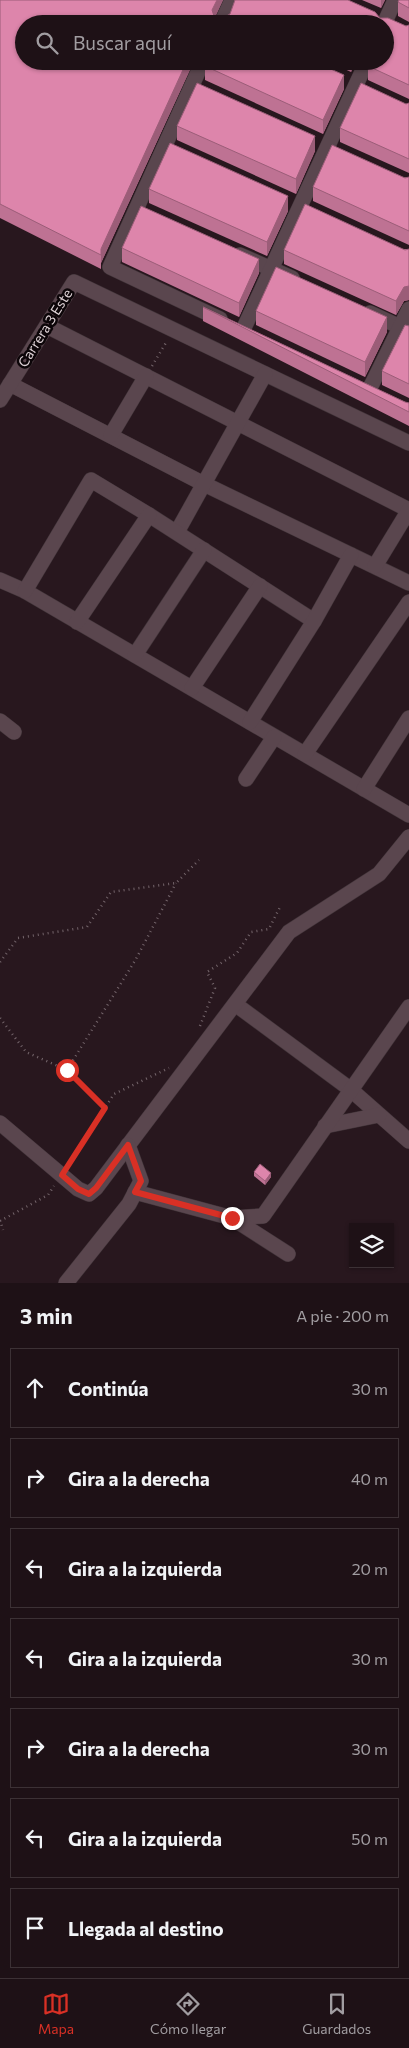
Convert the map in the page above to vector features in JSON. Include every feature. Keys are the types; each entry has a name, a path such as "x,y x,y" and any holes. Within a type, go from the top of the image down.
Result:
{"street":[{"path":"225,15 232,0"},
{"path":"385,15 395,0"},
{"path":"394,25 401,28"},
{"path":"202,70 197,87 141,210 110,267 248,332 271,269 305,208 328,146 363,70"},
{"path":"339,77 374,93"},
{"path":"282,198 305,208"},
{"path":"226,249 306,284"},
{"name":"Carrera 3 Este","path":"0,400 74,282 174,329"},
{"path":"357,308 405,329"},
{"path":"385,396 365,386 405,329 409,309"},
{"path":"47,326 409,510 375,566"},
{"path":"174,329 409,443"},
{"path":"177,532 265,374"},
{"path":"111,435 146,376"},
{"path":"10,384 204,484 351,556 409,582"},
{"path":"25,591 91,480 177,532 314,621"},
{"path":"77,622 150,515"},
{"path":"135,655 204,550"},
{"path":"250,722 314,621 351,556"},
{"path":"0,580 25,591 409,815"},
{"path":"192,688 260,586"},
{"path":"305,754 409,602"},
{"path":"364,788 409,718"},
{"path":"0,721 14,732"},
{"path":"246,780 274,737"},
{"path":"0,1123 78,1189 89,1194 96,1188 289,932 379,874 409,837"},
{"path":"235,1004 350,1089 409,1142"},
{"path":"232,1218 263,1216 409,1007"},
{"path":"325,1126 379,1115"},
{"path":"73,1281 129,1204 141,1181 128,1145"},
{"path":"135,1192 232,1218 288,1254"}],"path":[{"path":"146,376 174,329"},
{"path":"67,1070 136,959 176,883 199,860"},
{"path":"0,962 18,938 87,927 112,892 176,883"},
{"path":"197,1033 215,988 207,972 237,953 251,932 269,929 280,907"},
{"path":"0,1018 26,1052 67,1070 105,1108"},
{"path":"3,1230 0,1221 48,1195 114,1094 177,1064"}],"building":[{"path":"0,0 217,0 212,10 214,15 15,15 15,70 183,70 101,249 101,255 0,204"},
{"path":"235,0 348,0 375,12 378,15 228,15"},
{"path":"399,0 409,0 409,8 398,2"},
{"path":"394,21 406,26 409,25 409,85 377,70 394,70"},
{"path":"214,70 333,70 344,75 323,120"},
{"path":"197,83 315,136 296,179 177,126"},
{"path":"361,83 406,104 409,103 409,159 340,128"},
{"path":"170,143 288,196 267,242 149,189"},
{"path":"332,145 405,178 409,177 409,231 313,187"},
{"path":"305,204 405,250 409,249 409,286 404,287 396,301 284,250"},
{"path":"141,206 259,259 239,303 122,248"},
{"path":"276,267 387,317 365,362 256,311"},
{"path":"203,307 409,403 409,412"},
{"path":"405,325 409,326 409,384 382,371"},
{"path":"260,1164 271,1173 265,1181 254,1172"}],"route":[{"path":"67,1070 105,1108 62,1175 78,1189 89,1194 96,1188 128,1145 141,1181 135,1192 232,1218"}]}
